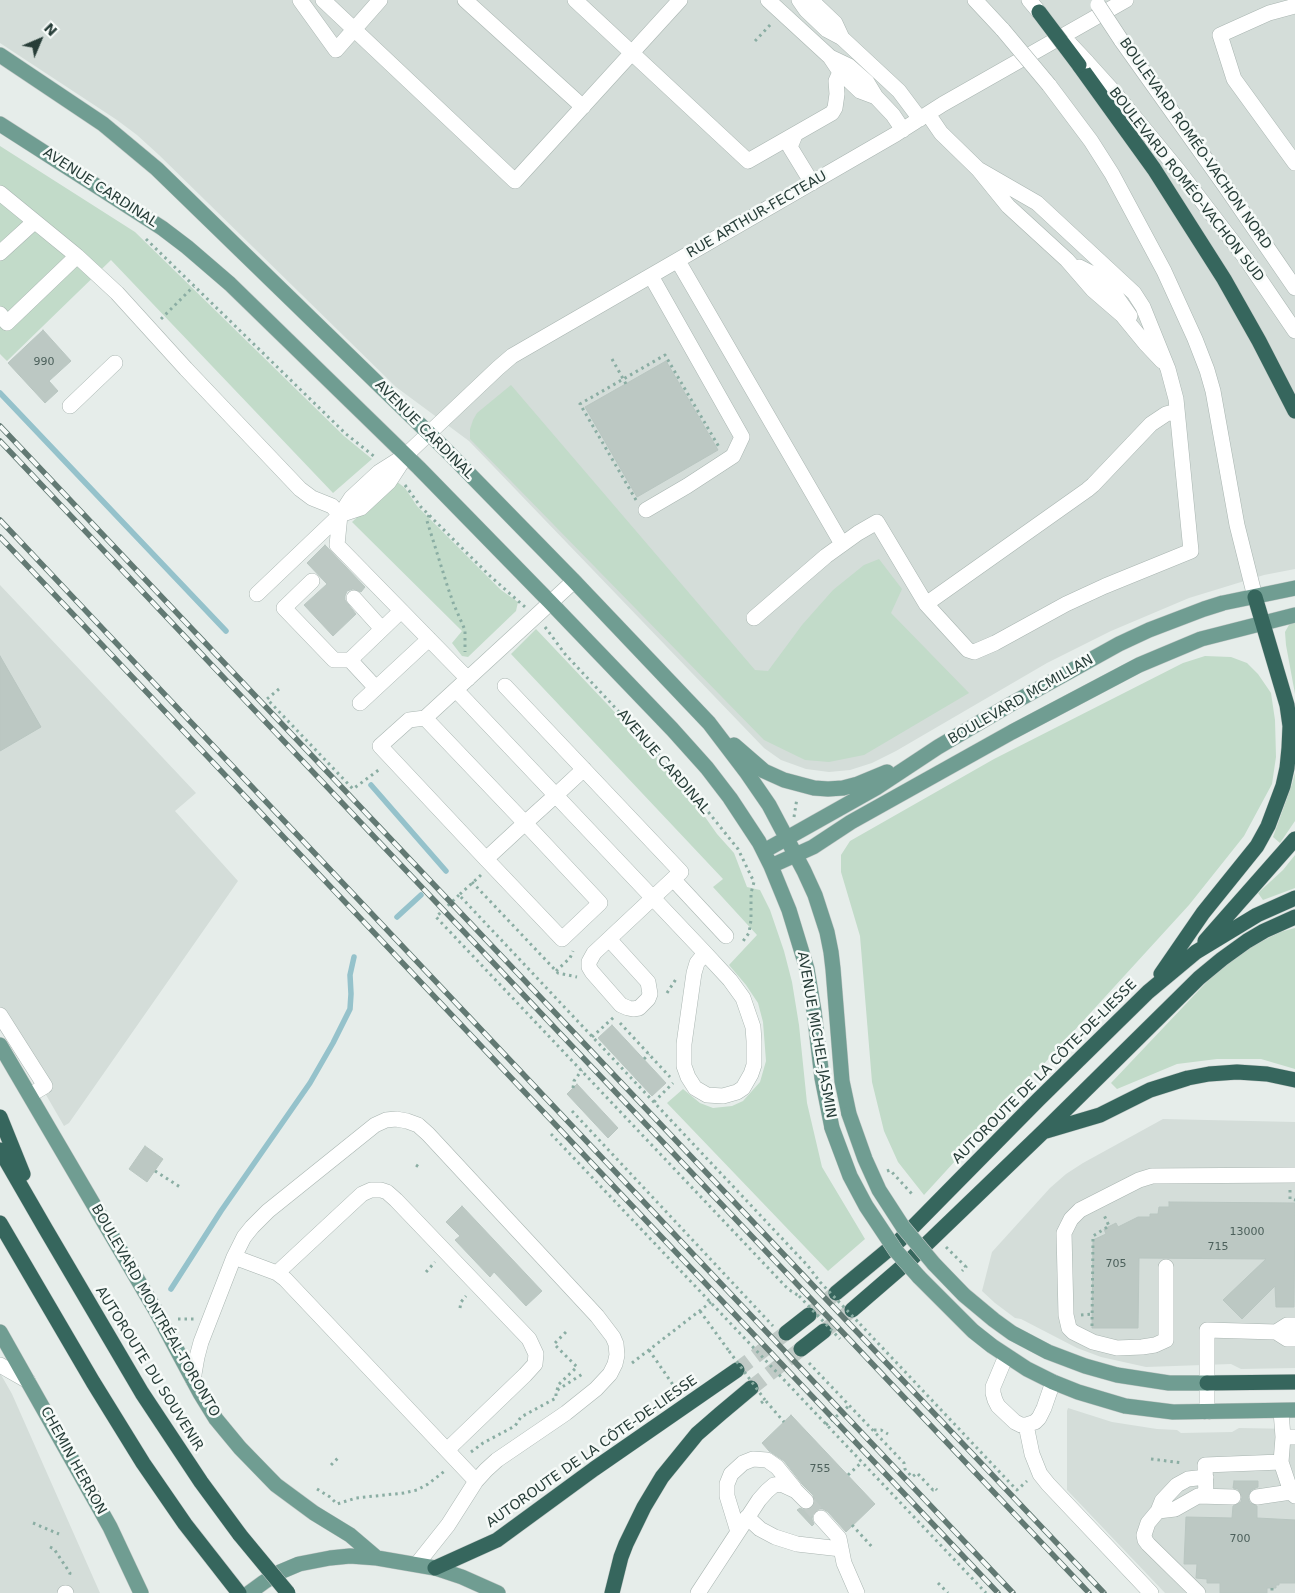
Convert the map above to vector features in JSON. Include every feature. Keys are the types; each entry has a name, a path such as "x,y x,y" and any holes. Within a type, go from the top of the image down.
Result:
{"highway":[{"path":"1040,12 1082,63 1209,254 1260,341 1295,412"},
{"path":"1148,992 1203,913 1257,846 1268,826 1283,786 1289,748 1290,726 1287,705 1255,597"},
{"path":"1196,952 1295,839"},
{"name":"AUTOROUTE DE LA CÔTE-DE-LIESSE","path":"836,1293 900,1240 1148,992 1196,952 1257,915 1295,898"},
{"path":"852,1310 911,1259 1211,967 1247,940 1295,917"},
{"path":"1044,1131 1100,1115 1150,1090 1188,1078 1237,1072 1267,1074 1295,1080"},
{"path":"0,1117 45,1228"},
{"name":"AUTOROUTE DU SOUVENIR","path":"0,1150 120,1357 159,1420 240,1535 288,1593"},
{"path":"0,1223 119,1426 164,1494 211,1559 239,1593"},
{"path":"781,1331 809,1315"},
{"path":"802,1353 824,1331"},
{"name":"AUTOROUTE DE LA CÔTE-DE-LIESSE","path":"435,1568 498,1540 594,1469 737,1370"},
{"path":"1207,1384 1295,1382"},
{"path":"612,1593 626,1544 644,1507 662,1477 697,1434 751,1388"}],"main road":[{"name":"AVENUE CARDINAL","path":"0,56 103,124 157,169 429,434 574,581 709,723 758,789 796,855"},
{"name":"AVENUE CARDINAL","path":"0,124 138,211 187,247 230,284 406,455 672,729 707,768 734,804 764,851 771,866"},
{"name":"BOULEVARD MCMILLAN","path":"764,851 876,788 938,747 1052,681 1134,637 1204,609 1295,588"},
{"name":"BOULEVARD MCMILLAN","path":"771,866 813,847 892,799 1012,732 1139,665 1201,639 1295,615"},
{"path":"709,723 764,771 784,780 814,788 828,789 858,784 938,747"},
{"name":"AVENUE MICHEL-JASMIN","path":"796,855 814,895 827,932 834,969 842,1080 849,1114 865,1159 879,1190 903,1226 934,1264 964,1295 1012,1333 1048,1352 1085,1366 1117,1374 1169,1383 1207,1384"},
{"name":"AVENUE MICHEL-JASMIN","path":"771,866 789,910 807,969 822,1078 832,1128 850,1176 866,1206 890,1243 919,1277 973,1331 1006,1356 1053,1382 1093,1398 1141,1409 1173,1412 1288,1411"},
{"name":"BOULEVARD MONTRÉAL-TORONTO","path":"0,1045 156,1311 216,1419 240,1448 276,1485 307,1508 350,1535 377,1558"},
{"name":"CHEMIN HERRON","path":"0,1332 110,1527 141,1593"},
{"path":"249,1593 280,1572 299,1564 350,1556 377,1558 435,1568 462,1576 498,1593"}],"street":[{"path":"300,0 336,50 380,0"},
{"path":"323,0 515,181 680,0"},
{"path":"465,0 583,106"},
{"path":"574,0 748,161 832,113 836,108 836,81 840,72"},
{"path":"768,0 830,57 840,72 860,91 876,97"},
{"path":"754,618 814,565 842,544 877,522 926,604 968,650 974,652 1104,586 1191,551 1176,399 1168,369 1149,342 1093,290 1067,260 1008,206 978,168 842,38 827,30 806,10 799,0"},
{"path":"808,0 813,2 835,23 842,38"},
{"path":"975,0 1049,85 1091,141 1112,174 1164,271 1207,370 1213,391 1237,524 1255,597"},
{"path":"1029,0 1040,12"},
{"name":"RUE ARTHUR-FECTEAU","path":"340,515 361,508 389,482 406,455 512,356 812,183 943,104 1126,0"},
{"name":"BOULEVARD ROMÉO-VACHON NORD","path":"1095,2 1295,288"},
{"path":"1295,6 1269,13 1220,35 1234,79 1295,164"},
{"path":"830,57 849,66 867,82 876,97 894,115 902,130"},
{"name":"BOULEVARD ROMÉO-VACHON SUD","path":"1082,63 1137,120 1190,185 1260,279 1295,332"},
{"path":"795,135 790,147 812,183"},
{"path":"978,168 999,181 1054,230 1092,254 1139,299 1148,315 1149,342"},
{"path":"0,194 77,256 117,293 300,489 312,498 332,506 340,515 337,545 464,676"},
{"path":"0,253 34,222"},
{"path":"0,314 8,323 77,256"},
{"path":"678,261 842,544"},
{"path":"645,503 687,486 733,456 742,437 651,276"},
{"path":"70,406 115,363"},
{"path":"926,604 1087,490 1151,424 1166,414 1177,411"},
{"path":"257,594 340,515"},
{"path":"312,581 284,608 334,660 350,660 401,611"},
{"path":"425,718 600,903 562,939 484,866 380,746 409,720 425,718 456,690 464,676 574,581"},
{"path":"354,598 382,629"},
{"path":"360,704 429,639"},
{"path":"350,660 376,688"},
{"path":"505,686 681,872 609,939 591,957 589,967 623,1006 633,1009 639,1008 648,999 650,994 648,982 609,939"},
{"path":"456,690 705,953 730,980 743,998 750,1017 754,1040 754,1065 743,1088 723,1096 707,1095 695,1088 684,1066 684,1044 694,973 697,964 705,953"},
{"path":"484,866 525,823 584,769"},
{"path":"673,879 726,936"},
{"path":"0,1015 45,1086 30,1095"},
{"path":"193,1380 201,1342 234,1257 244,1237 268,1211 375,1125 391,1120 407,1121 418,1126 428,1134 597,1316 613,1337 617,1351 615,1364 596,1389 566,1413 497,1460 476,1481 452,1520 417,1564"},
{"path":"1166,1266 1166,1340 1142,1348 1117,1348 1093,1342 1069,1328 1066,1308 1064,1233 1071,1219 1080,1210 1139,1180 1152,1176 1295,1175"},
{"path":"277,1273 362,1194 371,1190 381,1190 387,1192 396,1200 529,1339 536,1354 535,1364 525,1375 447,1450"},
{"path":"234,1257 277,1273 306,1300 476,1481"},
{"path":"1276,1332 1287,1325 1295,1325"},
{"path":"1206,1412 1207,1330 1276,1332 1286,1339 1295,1339"},
{"path":"1006,1356 993,1387 994,1400 1010,1418 1021,1425 1035,1422 1039,1418 1053,1382"},
{"path":"0,1365 28,1381"},
{"path":"1257,1498 1293,1494 1281,1462 1289,1437 1288,1411"},
{"path":"1026,1425 1032,1454 1040,1474 1151,1593"},
{"path":"698,1593 766,1491 774,1485 781,1484 801,1496 777,1467 767,1460 753,1459 742,1463 732,1474 727,1484 726,1496 738,1532"},
{"path":"1206,1496 1206,1465 1281,1462"},
{"path":"1198,1593 1145,1540 1144,1535 1148,1523 1158,1511 1162,1501 1177,1486 1188,1480 1206,1477"},
{"path":"1158,1511 1175,1509 1194,1498 1206,1496 1233,1497"},
{"path":"747,1517 760,1529 774,1537 797,1544 841,1549"},
{"path":"821,1518 839,1538 844,1563 857,1593"}],"path":[{"path":"755,41 767,29"},
{"path":"160,253 346,434 380,461"},
{"path":"161,320 194,286"},
{"path":"645,503 636,500 580,404 665,355 721,451"},
{"path":"612,359 626,384"},
{"path":"400,481 429,515 490,576 526,608"},
{"path":"429,515 427,521 448,588 465,630 464,676"},
{"name":"AVENUE CARDINAL","path":"543,625 565,654 698,798 721,830 738,849 754,882"},
{"path":"279,689 267,700 353,789 378,770"},
{"path":"793,820 797,795"},
{"path":"484,866 472,882 436,917 788,1289 799,1296 840,1340"},
{"path":"472,882 558,973 578,978"},
{"path":"458,896 592,1037 629,1073 808,1266 820,1282 1011,1484"},
{"path":"664,997 675,983 678,974"},
{"path":"608,1010 675,1082 654,1102"},
{"path":"592,1037 614,1017"},
{"path":"644,1059 649,1054"},
{"path":"573,1088 574,1081 582,1070"},
{"path":"572,1111 781,1331"},
{"path":"551,1134 986,1593"},
{"path":"890,1170 912,1194"},
{"path":"155,1171 180,1187"},
{"path":"1290,1199 1295,1200"},
{"path":"1092,1328 1093,1236 1110,1226"},
{"path":"946,1246 966,1267"},
{"path":"426,1272 430,1268"},
{"path":"460,1302 460,1308"},
{"path":"626,1364 632,1363 711,1302"},
{"path":"700,1311 765,1400 784,1422"},
{"path":"173,1319 196,1319"},
{"path":"469,1454 483,1443 515,1426 521,1417 556,1398 558,1385 577,1367 555,1344 568,1330"},
{"path":"649,1350 678,1392"},
{"path":"802,1353 904,1463 905,1469 912,1477 916,1473 933,1490 935,1488 937,1490"},
{"path":"556,1391 584,1373"},
{"path":"826,1425 850,1405"},
{"path":"874,1430 881,1430 888,1434"},
{"path":"331,1465 338,1458"},
{"path":"1151,1460 1188,1463"},
{"path":"848,1475 862,1462"},
{"path":"317,1489 337,1504 356,1498 404,1494 428,1484 450,1467"},
{"path":"33,1523 59,1534"},
{"path":"852,1525 874,1549"},
{"path":"50,1547 54,1549 70,1572 66,1593"},
{"path":"938,1582 948,1593"},
{"path":"1272,1588 1272,1593"}],"shaded area":[{"path":"0,0 1295,0 1295,569 1264,575 1189,598 1111,631 1047,663 872,763 850,770 829,772 806,769 781,760 764,748 469,441 396,387 159,155 117,120 0,43"},
{"path":"0,585 196,793 175,811 238,881 69,1123 64,1126 19,1048 0,1022"},
{"path":"1163,1119 1295,1122 1295,1368 1241,1369 1231,1364 1146,1367 1101,1357 1077,1348 1021,1319 1015,1318 982,1291 992,1252 1050,1188 1083,1163"},
{"path":"0,1373 12,1394 100,1593 0,1593"},
{"path":"1068,1408 1112,1422 1177,1430 1181,1433 1232,1432 1239,1428 1295,1429 1295,1593 1165,1593 1067,1490"}],"green space":[{"path":"0,146 135,232 344,436 372,459 333,493 111,260 7,361 0,354"},
{"path":"511,385 755,670 768,671 802,625 833,590 864,565 879,559 902,589 891,613 969,693 864,755 829,762 805,760 764,740 470,439 470,429 477,413"},
{"path":"396,481 405,488 417,506 501,590 518,602 516,611 468,657 462,656 452,643 462,631 352,522"},
{"path":"1295,622 1295,694 1285,632 1290,623"},
{"path":"536,629 679,780 717,834 734,853 747,887 760,890 770,910 792,982 799,1025 807,1103 822,1167 865,1239 828,1271 667,1103 683,1089 700,1103 713,1108 732,1106 743,1101 760,1082 766,1061 763,1022 758,1003 729,965 757,935 713,887 723,879 511,654"},
{"path":"1205,656 1231,657 1247,663 1258,674 1271,693 1275,720 1276,757 1272,784 1244,836 1189,905 924,1195 898,1162 884,1131 872,1082 860,936 841,872 841,855 850,841 994,759 1183,663"},
{"path":"1295,772 1295,821 1280,843 1273,837"},
{"path":"1295,855 1295,888 1263,900 1258,893 1283,870"},
{"path":"1295,928 1295,1069 1261,1059 1217,1059 1177,1064 1117,1089 1111,1083 1218,970 1247,949 1280,932"}],"building":[{"path":"43,330 71,361 49,381 58,391 45,403 8,363"},
{"path":"666,361 718,450 637,497 585,407"},
{"path":"325,545 365,587 361,592 353,589 347,591 345,600 356,614 333,636 304,605 327,584 307,563"},
{"path":"0,656 41,727 0,751"},
{"path":"612,1025 666,1083 652,1096 598,1038"},
{"path":"577,1084 618,1128 608,1138 567,1094"},
{"path":"145,1146 163,1159 147,1182 129,1169"},
{"path":"1169,1202 1295,1203 1294,1307 1276,1307 1275,1286 1242,1319 1223,1300 1266,1259 1139,1258 1138,1328 1092,1328 1093,1240 1106,1234 1104,1229 1116,1223 1118,1227 1138,1217 1150,1217 1150,1214 1158,1214 1159,1207 1169,1207"},
{"path":"462,1206 542,1291 526,1306 494,1272 490,1277 455,1240 460,1236 446,1222"},
{"path":"791,1415 875,1504 846,1532 823,1509 814,1511 812,1519 814,1524 812,1526 797,1510 800,1508 804,1510 812,1508 815,1503 813,1495 784,1461 769,1451 762,1443"},
{"path":"1234,1481 1258,1481 1258,1487 1251,1490 1248,1498 1250,1503 1257,1506 1257,1518 1295,1520 1295,1583 1279,1583 1279,1585 1276,1585 1276,1588 1267,1588 1267,1593 1220,1593 1220,1583 1207,1583 1207,1579 1196,1578 1197,1564 1184,1564 1186,1517 1232,1518 1233,1506 1241,1502 1242,1497 1238,1489 1233,1488"}],"waterway":[{"path":"0,393 226,631"},
{"path":"371,785 446,871"},
{"path":"397,917 421,895"},
{"path":"171,1289 221,1211 310,1083 333,1043 350,1009 350,975 354,957"}],"tunnel":[{"path":"809,1315 836,1293"},
{"path":"824,1331 852,1310"},
{"path":"737,1370 786,1333"},
{"path":"751,1388 801,1349"},
{"path":"806,1501 821,1518"}],"railway":[{"path":"0,426 1104,1593"},
{"path":"0,441 1089,1593"},
{"path":"0,520 1013,1593"},
{"path":"0,537 998,1593"}]}
